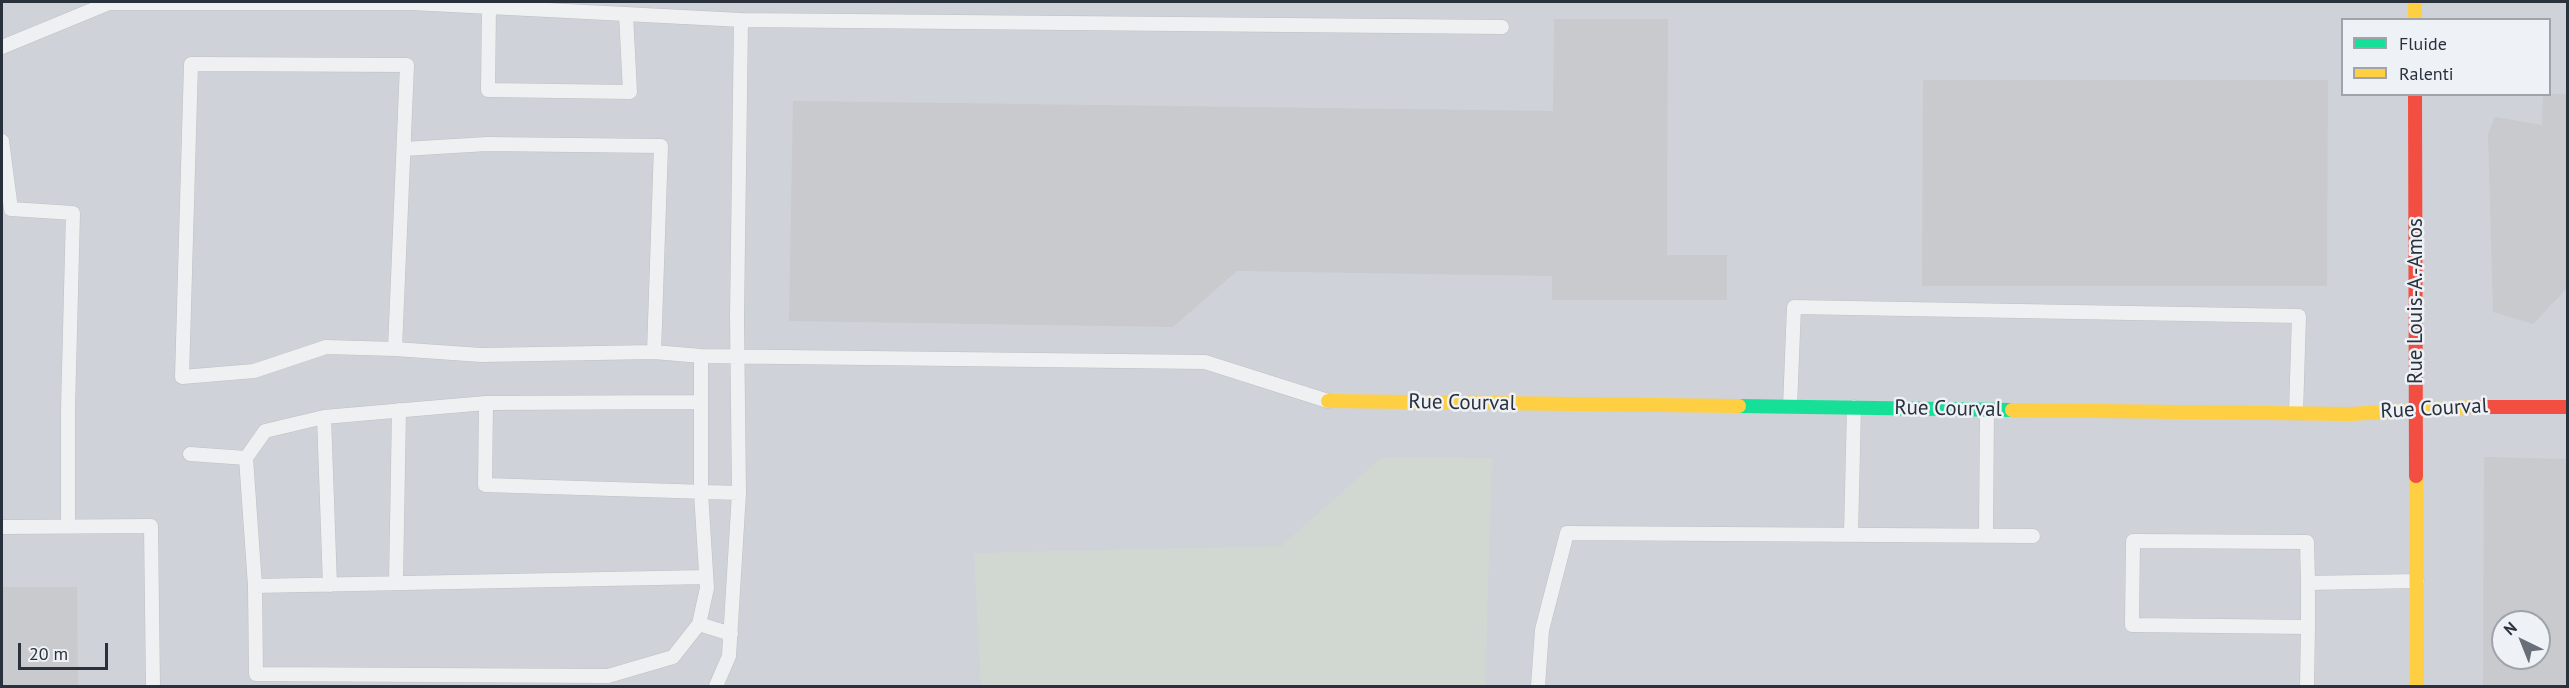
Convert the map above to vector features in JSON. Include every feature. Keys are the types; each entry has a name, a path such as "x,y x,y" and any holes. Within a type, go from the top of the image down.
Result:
{"street":[{"path":"2415,2 2415,18"},
{"name":"Rue Louis-A.-Amos","path":"2415,96 2417,687"},
{"name":"Rue Courval","path":"1328,401 2350,414 2485,406 2568,406"}],"lane":[{"path":"2,47 109,3 412,3 741,20 1502,27"},
{"path":"489,7 488,90 630,92 626,14"},
{"path":"716,687 729,656 739,493 737,356 741,20"},
{"path":"395,349 407,64 191,64 182,377 254,371 326,347 395,349 481,356 654,352 701,356 1205,362 1328,401"},
{"path":"2,141 6,208 73,213 68,409 68,526"},
{"path":"404,149 487,144 661,147 654,352"},
{"path":"1790,407 1794,307 2300,316 2296,413"},
{"path":"701,356 701,402 701,493 707,588 699,624 673,657 608,676 256,675 255,586 246,458 265,431 324,417 486,403 701,402"},
{"path":"486,403 484,485 739,493"},
{"path":"1851,535 1854,407"},
{"path":"1986,536 1987,409"},
{"path":"396,583 399,410"},
{"path":"324,417 330,585"},
{"path":"190,454 246,458"},
{"path":"2,527 151,526 153,687"},
{"path":"1538,687 1542,630 1567,533 2033,536"},
{"path":"2307,687 2308,627 2308,583 2307,542 2133,541 2132,625 2308,627"},
{"path":"255,586 706,577"},
{"path":"2308,583 2417,581"},
{"path":"699,624 731,634"}],"shaded area":[{"path":"2,2 2567,2 2567,686 2,686"},
{"path":"1382,457 1492,458 1485,686 981,686 974,553 1281,546"}],"building":[{"path":"1554,19 1668,19 1667,255 1727,255 1727,300 1552,300 1552,276 1237,271 1173,327 789,321 793,101 1553,111"},
{"path":"1923,80 2328,80 2327,286 1922,286"},
{"path":"2568,94 2568,287 2533,324 2493,312 2488,134 2495,117 2542,125 2543,96"},
{"path":"2484,457 2568,459 2568,686 2483,687"},
{"path":"2,587 77,587 78,687 2,687"}],"traffic: fast":[{"path":"1739,406 2012,410"}],"traffic: slow":[{"path":"2415,2 2415,18"},
{"path":"1328,401 1739,406"},
{"path":"2012,410 2350,414 2473,407"},
{"path":"2416,476 2417,686"}],"traffic: jam":[{"path":"2415,96 2416,476"},
{"path":"2473,407 2568,407"}]}
